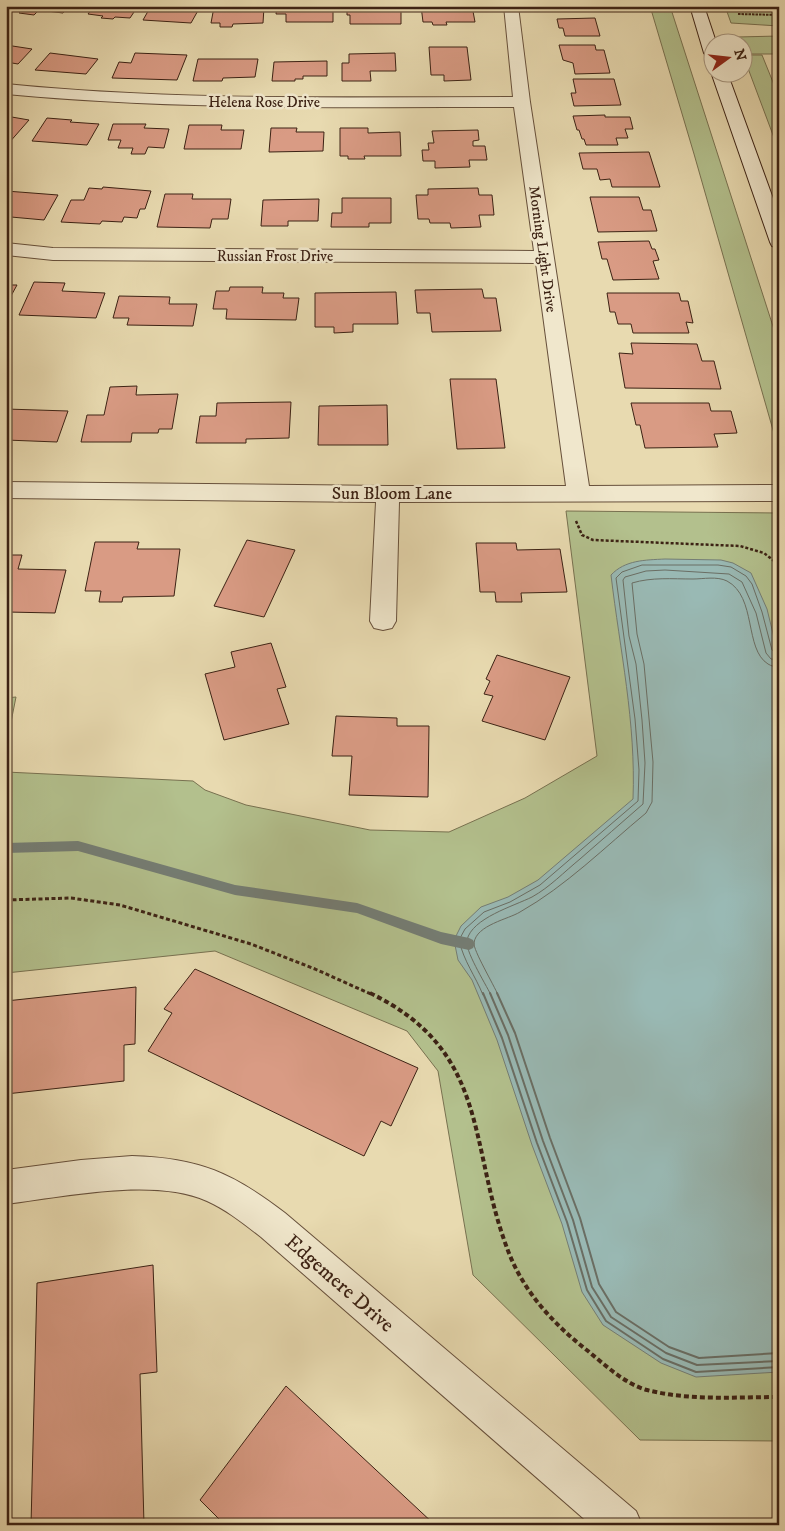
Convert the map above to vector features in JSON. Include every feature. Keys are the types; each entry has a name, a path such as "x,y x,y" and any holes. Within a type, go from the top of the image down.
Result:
{"street":[{"name":"Morning Light Drive","path":"511,6 522,102 578,492"},
{"path":"697,6 705,32"},
{"path":"723,82 779,242"},
{"name":"Helena Rose Drive","path":"6,89 104,98 180,102 522,102"},
{"name":"Russian Frost Drive","path":"6,249 53,254 544,257"},
{"name":"Sun Bloom Lane","path":"6,490 388,494 578,492 779,493"},
{"path":"384,621 388,494"},
{"name":"Edgemere Drive","path":"6,1187 126,1173 155,1172 183,1176 228,1193 250,1207 273,1226 622,1525"}],"path":[{"path":"775,6 776,10 779,10"},
{"path":"738,14 779,15"},
{"path":"575,519 582,535 593,540 740,546 764,553 779,565"},
{"path":"6,900 31,897 96,900 211,930 293,959 388,1002 407,1014 442,1048 456,1070 480,1134 500,1229 511,1258 526,1287 546,1313 570,1338 622,1378 643,1389 676,1396 779,1397"}],"green space":[{"path":"650,6 670,6 779,345 779,451 694,154"},
{"path":"725,6 773,6 775,11 779,11 779,14 775,15 779,26 731,23"},
{"path":"779,36 779,54 752,54 752,37"},
{"path":"752,55 762,55 779,97 779,151 752,79"},
{"path":"566,511 779,513 779,1441 640,1440 473,1275 438,1071 407,1031 215,951 6,973 6,772 193,781 205,790 246,805 370,830 449,832 525,798 597,756"},
{"path":"16,697 7,742 6,743 6,698"}],"water":[{"path":"665,559 721,560 733,563 751,573 767,609 779,658 779,1372 696,1377 661,1363 603,1325 582,1292 562,1224 532,1145 497,1040 472,980 458,960 454,940 461,926 481,907 508,897 538,880 633,799 630,714 611,575 629,564"}],"building":[{"path":"70,6 63,13 39,10 34,15 19,13 25,7 18,7"},
{"path":"84,6 138,6 130,18 115,17 113,19 88,14 91,10 82,9"},
{"path":"151,6 200,7 191,23 143,20"},
{"path":"277,6 318,7 318,9 333,10 333,22 286,22 286,14 276,14"},
{"path":"347,6 401,7 401,24 350,24"},
{"path":"421,6 472,6 475,22 446,22 447,25 433,25 432,22 423,22"},
{"path":"566,6 595,6 596,9 566,9"},
{"path":"214,7 264,7 263,23 233,24 232,27 220,27 220,23 211,23"},
{"path":"595,18 600,36 565,36 563,28 559,28 557,19"},
{"path":"6,45 32,49 18,64 6,62"},
{"path":"559,45 595,45 596,50 604,50 610,73 575,74 573,63 563,60"},
{"path":"429,47 467,47 471,80 444,81 444,75 431,75"},
{"path":"50,53 98,59 86,74 35,70"},
{"path":"135,53 187,55 177,80 112,78 119,62 131,63"},
{"path":"395,53 396,71 370,71 371,81 342,81 342,63 349,63 349,54"},
{"path":"198,59 258,59 255,77 223,78 222,81 193,81"},
{"path":"327,61 327,76 303,76 303,79 295,79 295,81 272,81 274,62"},
{"path":"573,79 614,79 621,105 574,106 571,93 576,93"},
{"path":"605,115 605,117 630,117 633,129 625,129 628,138 616,138 618,145 586,145 579,130 577,130 573,116"},
{"path":"6,116 29,120 8,144 6,144"},
{"path":"47,118 99,124 87,145 32,141"},
{"path":"113,124 146,124 144,128 169,129 164,148 148,147 145,154 131,154 133,148 118,148 121,140 108,140"},
{"path":"189,125 222,125 221,130 244,130 241,149 184,149"},
{"path":"271,128 297,128 296,132 324,132 323,151 269,152"},
{"path":"340,128 368,128 368,133 400,132 401,156 364,156 365,159 348,159 348,156 340,156"},
{"path":"478,130 479,140 473,141 473,146 485,146 487,160 469,160 470,167 435,168 435,161 423,161 422,150 429,150 428,143 434,143 432,131"},
{"path":"649,152 660,187 612,187 610,179 600,180 597,169 583,169 579,153"},
{"path":"103,187 151,191 145,209 140,209 137,218 124,217 122,222 102,221 100,224 61,222 71,200 84,200 89,188 102,189"},
{"path":"478,188 479,195 492,195 494,215 479,215 481,227 451,228 450,223 430,223 429,219 418,219 416,195 428,195 428,189"},
{"path":"6,191 58,195 44,220 11,217 6,219"},
{"path":"165,194 193,194 192,199 231,199 228,219 212,219 210,228 157,227"},
{"path":"590,197 639,197 643,210 651,210 657,231 598,232"},
{"path":"342,198 391,198 391,223 369,223 369,227 331,227 332,213 342,213"},
{"path":"319,199 318,221 288,221 288,226 261,226 263,200"},
{"path":"649,241 652,249 655,249 659,260 653,261 659,279 613,280 607,259 602,259 598,242"},
{"path":"34,282 65,283 62,291 105,293 96,318 19,315"},
{"path":"6,285 17,285 6,305"},
{"path":"230,287 263,287 262,293 284,293 283,298 299,298 296,320 226,319 227,309 213,309 216,291 229,291"},
{"path":"482,289 484,298 496,298 501,331 432,332 430,313 417,313 415,290"},
{"path":"396,292 398,324 353,324 353,332 334,333 334,327 315,327 315,293"},
{"path":"607,293 679,293 681,301 688,301 693,323 686,322 689,333 633,333 631,324 618,324 615,312 610,312"},
{"path":"119,296 170,297 169,304 197,304 193,326 127,325 129,318 113,318"},
{"path":"631,343 697,344 702,361 714,361 721,389 625,388 619,353 633,354"},
{"path":"450,379 496,379 505,448 457,449"},
{"path":"137,386 136,395 178,394 172,429 159,429 158,433 132,433 131,442 81,442 87,415 104,415 110,387"},
{"path":"291,402 289,438 246,439 246,443 196,443 200,416 216,416 217,403"},
{"path":"631,403 709,403 711,411 731,411 737,433 714,434 718,447 645,448 640,425 636,425"},
{"path":"387,405 388,445 318,445 319,406"},
{"path":"6,409 68,411 57,442 6,440"},
{"path":"247,540 295,550 264,617 214,606"},
{"path":"95,542 139,542 137,549 180,549 174,596 123,597 122,602 99,602 101,591 85,591"},
{"path":"476,543 516,543 517,550 560,549 567,592 521,593 522,602 496,602 495,592 480,592"},
{"path":"6,555 22,555 18,569 66,570 55,613 7,612 6,616"},
{"path":"271,643 286,687 277,689 289,724 224,740 205,674 235,667 231,652"},
{"path":"497,655 570,677 545,740 482,721 493,696 484,694 490,681 486,679"},
{"path":"336,716 397,718 397,726 429,726 428,797 349,795 352,756 332,756"},
{"path":"195,969 418,1068 391,1126 381,1121 364,1156 148,1051 172,1013 164,1009"},
{"path":"136,987 135,1044 124,1045 124,1081 6,1094 6,1001"},
{"path":"153,1265 157,1372 140,1374 144,1525 31,1525 37,1283"},
{"path":"286,1386 435,1525 225,1525 200,1500"}],"waterway":[{"path":"6,848 78,846 235,890 357,908 441,938 469,944"}]}
